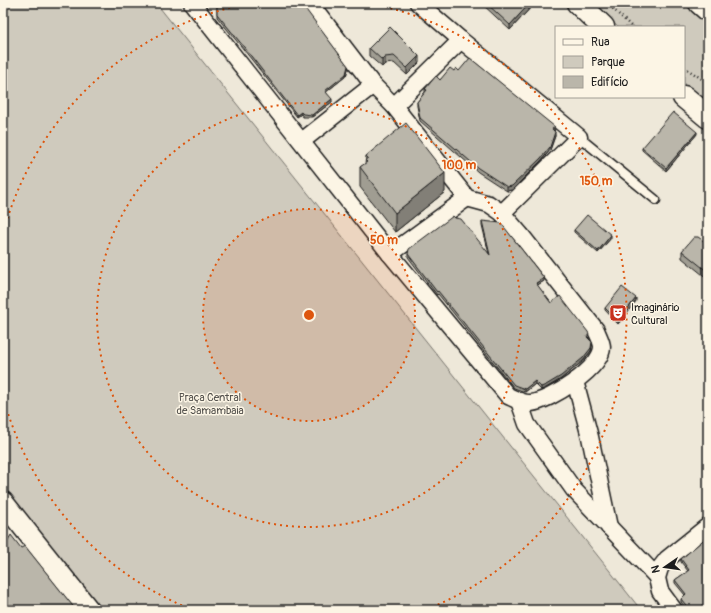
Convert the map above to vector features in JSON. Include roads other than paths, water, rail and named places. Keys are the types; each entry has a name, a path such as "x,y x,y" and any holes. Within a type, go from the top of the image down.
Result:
{"main road":[{"path":"578,3 602,26"},
{"path":"700,3 708,10"},
{"path":"685,98 708,117"}],"street":[{"path":"192,3 390,254 508,396 519,401 530,403 555,395 596,364 601,354 602,347 596,330 521,234 502,213 489,204 467,198 394,106 373,85 310,3"},
{"path":"418,3 579,138 502,213"},
{"path":"394,106 461,40"},
{"path":"302,141 373,85"},
{"path":"390,254 467,198"},
{"path":"575,381 590,437 609,527"},
{"path":"519,401 526,424 574,490 658,577"},
{"path":"3,502 89,610"},
{"path":"674,610 660,591 658,577 660,568 667,559 708,526"}],"lane":[{"path":"579,138 656,200"}],"place":[{"name":"Imaginário Cultural","path":"618,313"}],"park label":[{"name":"Praça Central de Samambaia","path":"210,403"}]}
